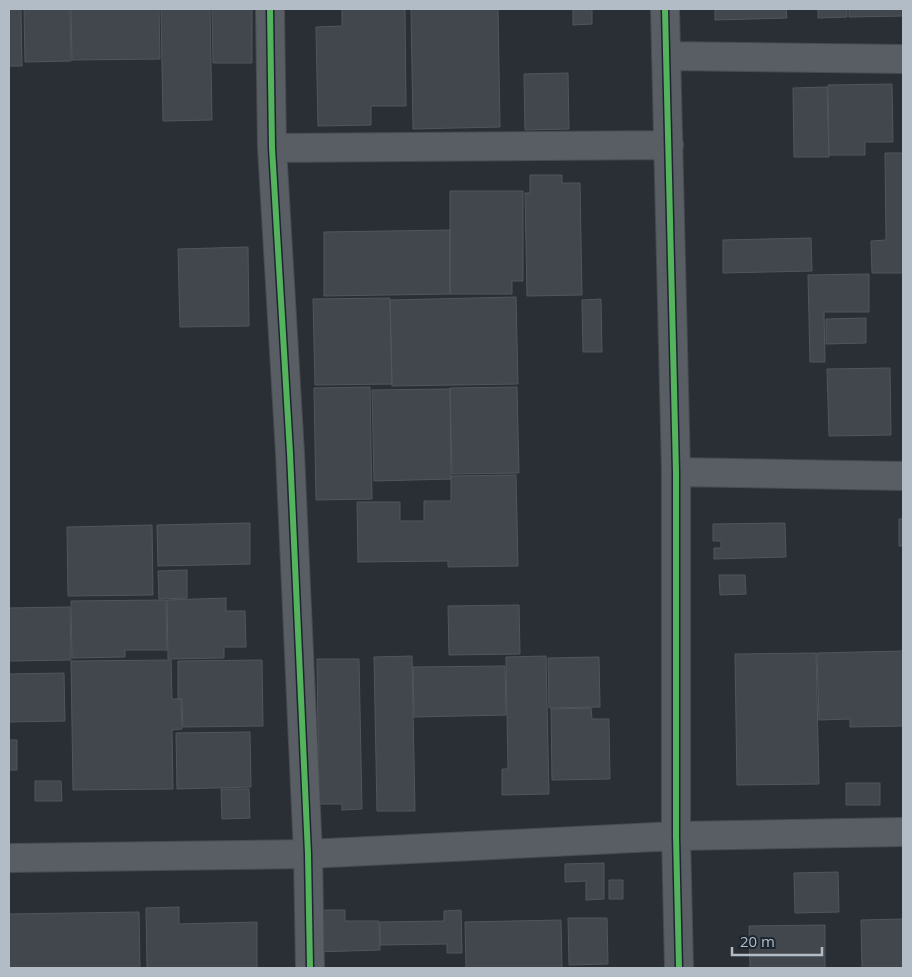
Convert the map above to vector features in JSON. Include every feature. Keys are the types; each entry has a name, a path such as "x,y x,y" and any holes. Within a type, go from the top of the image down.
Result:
{"street":[{"path":"270,9 272,148 290,463 308,854 310,968"},
{"path":"665,9 676,472 676,836 679,968"},
{"path":"666,56 903,59"},
{"path":"272,148 669,145"},
{"path":"676,472 903,476"},
{"path":"9,858 308,854 676,836 903,832"}],"building":[{"path":"9,9 21,9 22,66 9,66"},
{"path":"24,9 70,9 71,61 25,62"},
{"path":"71,9 159,9 160,59 72,60"},
{"path":"161,9 210,9 212,120 163,121"},
{"path":"212,9 252,9 252,63 213,63"},
{"path":"342,9 405,9 406,106 371,106 371,125 318,126 316,27 342,26"},
{"path":"411,9 498,9 500,127 413,129"},
{"path":"573,9 592,9 592,24 573,25"},
{"path":"715,9 786,9 787,18 715,20"},
{"path":"818,9 847,9 847,17 818,18"},
{"path":"849,9 903,9 903,16 849,17"},
{"path":"568,73 569,129 525,130 524,74"},
{"path":"892,84 893,142 865,142 865,155 829,155 828,85"},
{"path":"827,87 829,157 794,157 793,88"},
{"path":"885,153 903,153 903,273 872,273 871,241 886,240"},
{"path":"530,175 562,175 562,183 580,183 582,295 527,296 525,193 530,193"},
{"path":"450,191 523,191 523,281 512,281 512,294 450,294"},
{"path":"450,230 450,294 324,296 324,232"},
{"path":"811,238 812,271 723,273 723,240"},
{"path":"248,247 249,326 180,327 178,249"},
{"path":"869,274 869,312 824,312 825,362 810,362 808,275"},
{"path":"516,297 518,384 392,386 390,300"},
{"path":"390,298 392,384 315,385 313,299"},
{"path":"601,299 602,352 583,352 582,300"},
{"path":"866,318 866,343 826,344 826,319"},
{"path":"890,368 891,435 829,436 827,369"},
{"path":"370,387 372,499 316,500 314,388"},
{"path":"517,387 519,473 452,474 450,388"},
{"path":"450,389 451,479 374,481 372,390"},
{"path":"516,475 518,566 448,567 448,561 358,562 357,502 400,502 400,521 424,521 424,501 451,501 451,476"},
{"path":"899,519 903,519 903,546 899,546"},
{"path":"250,523 250,564 158,566 157,525"},
{"path":"785,523 786,557 714,559 714,548 721,548 721,541 713,541 713,524"},
{"path":"152,525 153,595 68,596 67,527"},
{"path":"187,570 187,598 159,599 158,571"},
{"path":"719,575 745,575 746,594 720,595"},
{"path":"226,598 226,611 245,611 246,647 224,647 224,658 168,659 167,600"},
{"path":"166,600 167,650 125,650 125,657 72,658 71,601"},
{"path":"519,605 520,654 449,655 448,606"},
{"path":"70,607 71,660 9,661 9,608"},
{"path":"903,651 903,726 850,727 850,719 819,720 817,653"},
{"path":"816,653 819,784 737,785 735,654"},
{"path":"412,656 415,811 377,811 374,657"},
{"path":"546,656 549,794 502,795 502,769 508,769 506,657"},
{"path":"599,657 600,707 549,708 548,658"},
{"path":"317,659 359,659 362,809 342,810 342,804 319,804"},
{"path":"171,660 172,699 181,699 182,729 172,730 173,789 73,790 71,661"},
{"path":"262,660 263,726 183,727 182,699 178,699 178,661"},
{"path":"505,666 506,715 414,717 413,667"},
{"path":"64,673 65,721 9,722 9,674"},
{"path":"591,708 592,719 609,719 610,779 552,780 551,709"},
{"path":"250,732 251,787 177,789 176,733"},
{"path":"9,740 17,740 17,770 9,770"},
{"path":"35,781 61,781 62,801 35,801"},
{"path":"846,783 880,783 880,805 846,805"},
{"path":"221,789 249,789 250,818 222,819"},
{"path":"604,863 604,899 586,900 586,881 565,882 565,864"},
{"path":"838,872 839,912 795,913 794,873"},
{"path":"609,880 623,880 623,899 609,899"},
{"path":"179,907 179,924 257,922 257,968 147,968 146,908"},
{"path":"320,910 345,910 345,921 379,921 380,950 315,952"},
{"path":"461,910 462,953 447,953 447,944 380,945 380,922 444,921 444,911"},
{"path":"139,912 140,968 9,968 9,914"},
{"path":"568,918 607,918 608,964 569,965"},
{"path":"903,919 903,968 862,968 861,920"},
{"path":"561,920 562,968 466,968 465,922"},
{"path":"825,925 825,968 750,968 749,926"}],"cycle path":[{"path":"270,9 272,148 290,453 308,854 310,968"},
{"path":"665,9 676,472 676,836 679,968"}]}
